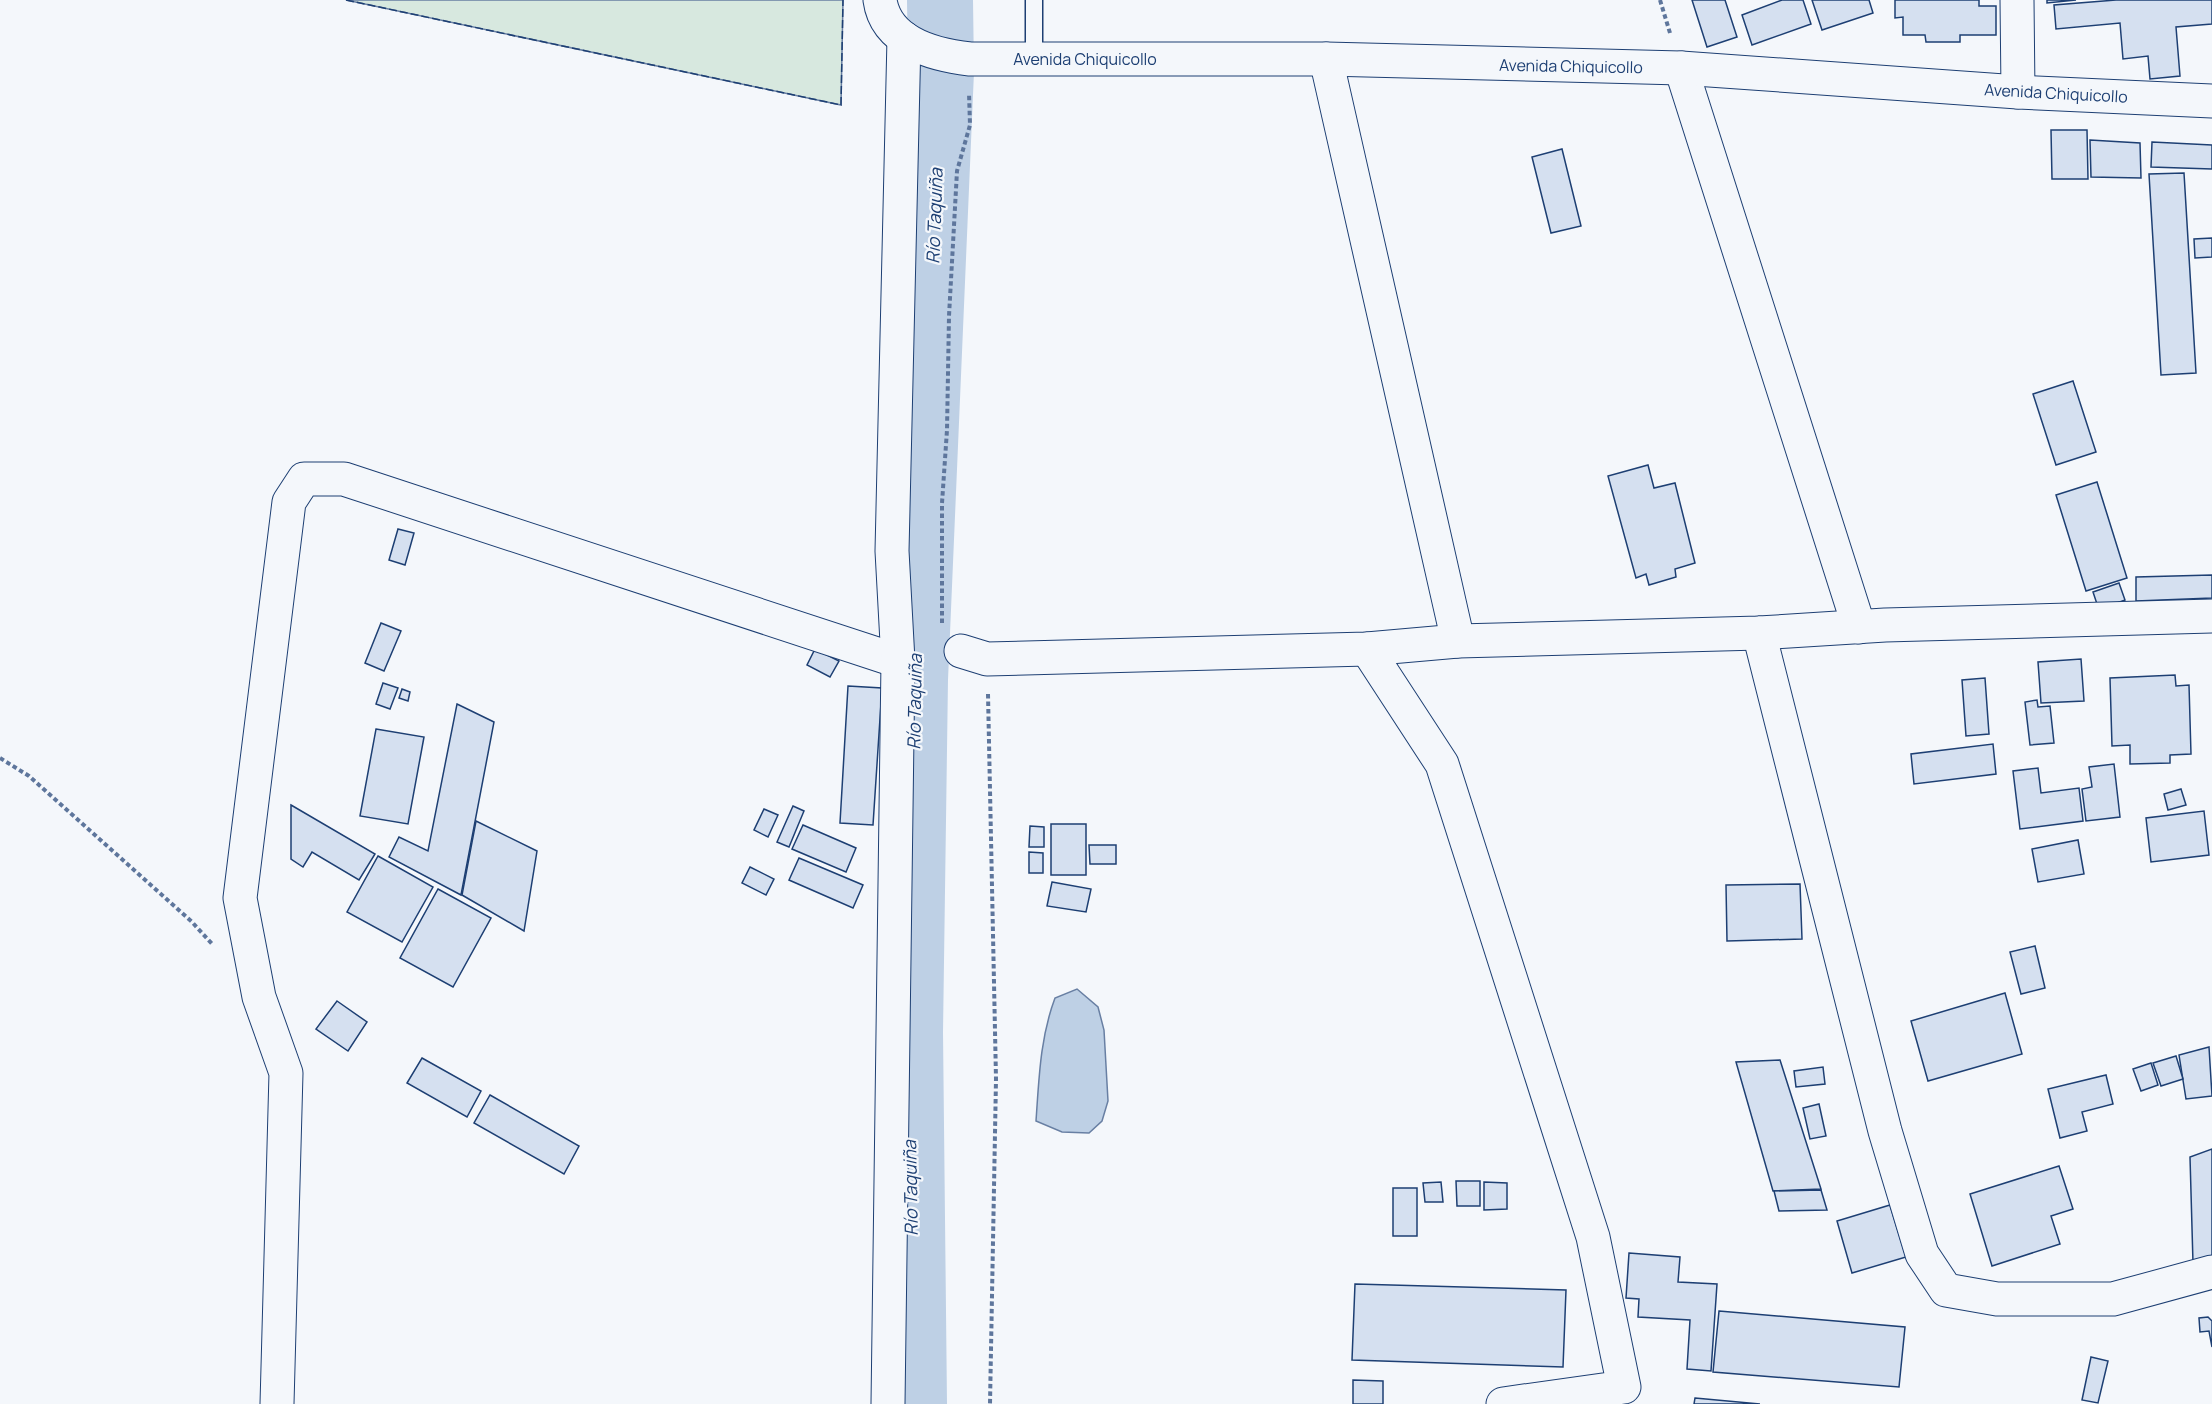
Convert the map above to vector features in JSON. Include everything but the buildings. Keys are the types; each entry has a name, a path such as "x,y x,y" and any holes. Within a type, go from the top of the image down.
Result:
{"street":[{"path":"880,0 891,25 941,52 892,551 898,661 888,1404"},
{"path":"2017,0 2018,92"},
{"name":"Avenida Chiquicollo","path":"941,52 1034,58 1326,59 1681,68 2018,92 2212,101"},
{"path":"1326,59 1458,641"},
{"path":"1681,68 1859,627"},
{"path":"278,1404 286,1073 259,997 240,898 289,502 304,479 345,479 898,661"},
{"path":"974,655 1366,649 1458,641 1759,633 1859,627 2212,616"},
{"path":"1759,633 1885,1131 1922,1254 1946,1290 1997,1299 2113,1299 2212,1272"},
{"path":"1366,649 1442,765 1593,1237 1624,1387 1503,1404"}],"lane":[{"path":"1034,0 1034,58"}],"path":[{"path":"941,52 970,125 957,171 942,503 942,622 974,655 996,1079 990,1404"},
{"path":"0,758 29,776 192,922 214,947"}],"shaded area":[{"path":"346,0 843,0 841,105"}],"water":[{"path":"1077,989 1098,1007 1104,1030 1108,1101 1102,1121 1089,1133 1062,1132 1036,1121 1041,1059 1050,1013 1055,998"}],"waterway":[{"name":"Río Taquiña","path":"914,1404 910,1032 915,679 941,71 940,0"}],"fence":[{"path":"346,0 841,105 843,0"}]}
